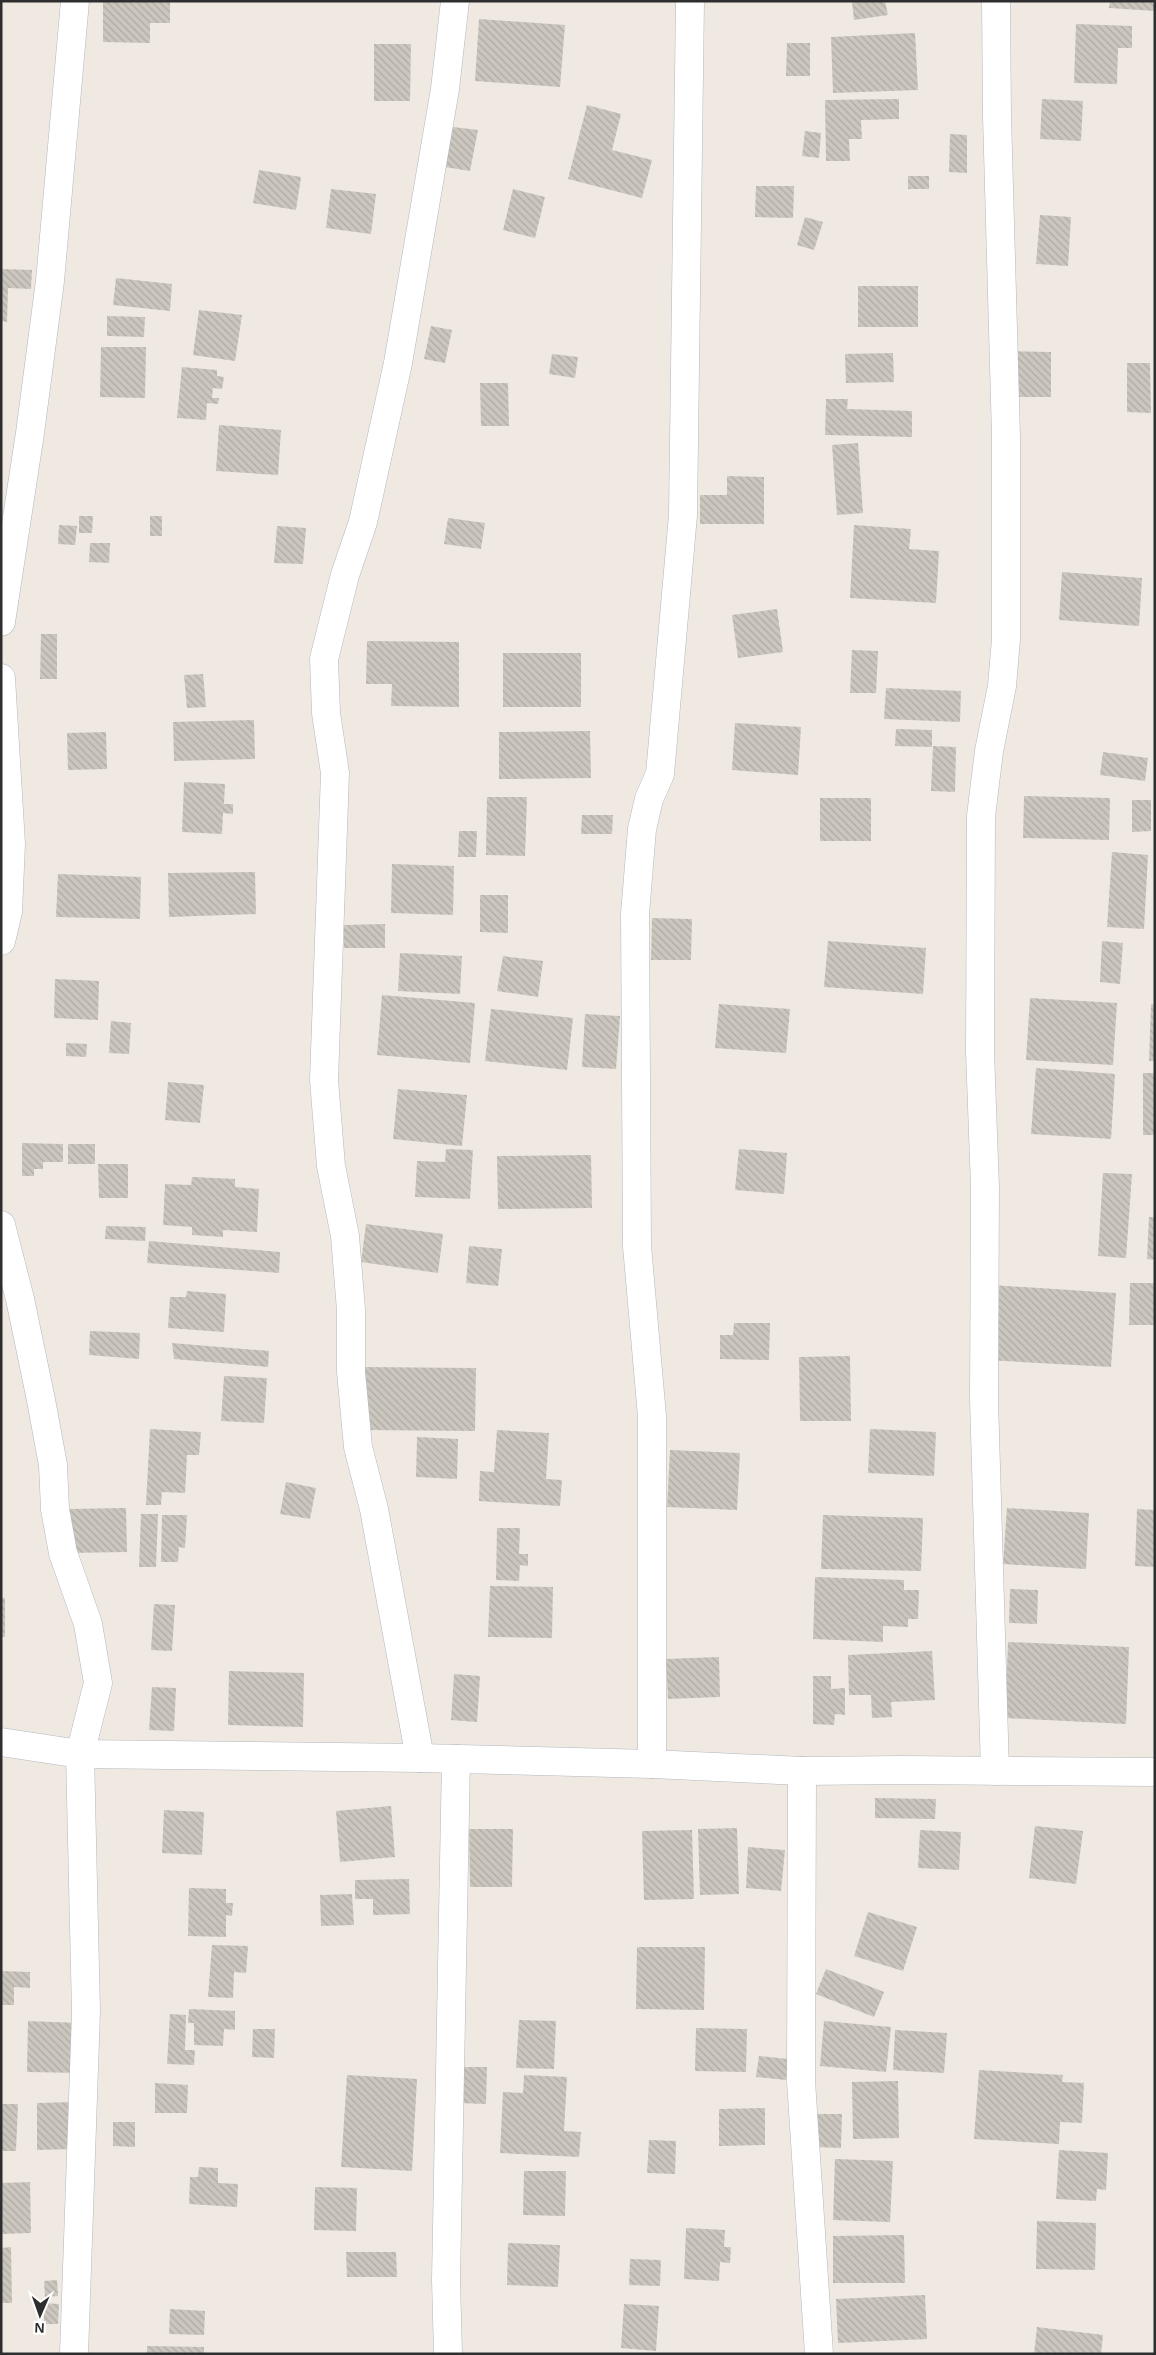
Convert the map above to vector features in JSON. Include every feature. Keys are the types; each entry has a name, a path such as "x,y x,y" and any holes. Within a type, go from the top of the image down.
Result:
{"street":[{"path":"1,622 30,432 50,281 75,1"},
{"path":"420,1758 374,1509 358,1447 345,1236 331,1166 324,1080 335,773 326,712 324,659 345,575 363,522 398,363 445,89 456,1"},
{"path":"652,1764 652,1416 638,1246 635,914 642,829 650,799 660,774 683,516 690,1"},
{"path":"995,1772 985,1458 985,1188 980,1052 981,816 1002,686 1006,639 1006,436 997,116 996,1"},
{"path":"1,678 11,844 8,912 1,941"},
{"path":"1,1225 20,1299 43,1410 53,1465 56,1509 63,1553 88,1624 98,1683 80,1754 86,2012 74,2354"},
{"path":"1,1742 80,1754 420,1758 652,1764 802,1771 1155,1772"},
{"path":"448,2354 446,2280 456,1759"},
{"path":"802,1771 801,2081 819,2354"}],"building":[{"path":"103,1 170,1 170,23 150,23 150,43 103,42"},
{"path":"885,1 888,15 854,20 852,2"},
{"path":"1110,1 1155,1 1155,11 1109,8"},
{"path":"479,19 565,25 560,87 475,81"},
{"path":"1076,24 1132,26 1132,48 1118,48 1117,84 1074,83"},
{"path":"915,33 918,90 833,93 831,37"},
{"path":"787,43 810,43 810,76 786,76"},
{"path":"374,44 411,44 410,101 374,101"},
{"path":"899,99 899,119 861,120 862,139 849,139 850,161 826,161 825,100"},
{"path":"1042,99 1083,101 1081,141 1040,139"},
{"path":"587,105 621,114 612,150 652,160 642,198 568,179"},
{"path":"453,127 478,130 470,171 445,167"},
{"path":"805,131 821,133 819,158 802,156"},
{"path":"950,134 967,135 967,173 949,172"},
{"path":"259,170 301,177 296,210 253,203"},
{"path":"908,176 929,176 929,189 908,189"},
{"path":"756,186 794,186 793,218 755,217"},
{"path":"331,189 376,194 371,234 326,228"},
{"path":"513,189 545,197 535,238 503,230"},
{"path":"1040,215 1071,217 1068,266 1036,264"},
{"path":"805,217 823,222 814,250 797,245"},
{"path":"1,269 32,270 31,289 8,288 7,322 1,321"},
{"path":"116,278 172,284 170,311 113,305"},
{"path":"858,286 918,286 918,327 858,327"},
{"path":"199,310 242,315 235,361 193,355"},
{"path":"107,316 145,317 144,337 107,336"},
{"path":"431,326 452,330 445,363 424,359"},
{"path":"101,347 146,347 145,398 100,397"},
{"path":"1010,351 1051,352 1051,397 1010,397"},
{"path":"893,353 894,382 846,383 845,354"},
{"path":"552,354 578,357 575,378 549,374"},
{"path":"1127,363 1150,363 1151,413 1127,412"},
{"path":"182,367 217,370 217,376 224,377 222,389 213,388 212,398 219,398 218,404 207,403 206,420 177,418"},
{"path":"480,383 508,383 509,426 481,426"},
{"path":"826,399 848,399 847,409 912,411 912,437 825,435"},
{"path":"219,425 281,430 278,475 216,471"},
{"path":"858,443 863,513 837,515 832,445"},
{"path":"727,476 764,477 764,524 700,524 700,495 727,495"},
{"path":"79,516 93,516 92,533 79,533"},
{"path":"150,516 162,516 162,536 150,536"},
{"path":"448,518 485,523 481,549 444,544"},
{"path":"59,525 77,526 75,545 58,544"},
{"path":"854,525 911,529 909,549 939,551 936,603 850,598"},
{"path":"277,526 306,528 303,564 274,563"},
{"path":"90,543 110,543 109,563 89,562"},
{"path":"1062,572 1142,578 1139,626 1059,620"},
{"path":"777,609 783,652 738,658 732,615"},
{"path":"41,634 57,634 57,679 40,679"},
{"path":"367,641 459,642 459,707 391,706 392,684 366,684"},
{"path":"852,650 878,651 876,693 850,693"},
{"path":"503,653 581,653 581,707 503,707"},
{"path":"203,674 206,707 187,708 184,675"},
{"path":"886,688 961,691 960,722 884,719"},
{"path":"254,720 255,759 174,761 173,722"},
{"path":"735,723 801,727 798,775 732,770"},
{"path":"896,729 932,730 932,747 895,746"},
{"path":"590,731 591,778 499,779 499,732"},
{"path":"106,732 107,769 68,770 67,733"},
{"path":"933,746 956,747 955,792 931,791"},
{"path":"1103,752 1148,758 1145,781 1100,775"},
{"path":"184,782 225,784 224,804 233,804 233,814 223,813 222,834 182,832"},
{"path":"1024,796 1110,798 1109,840 1023,838"},
{"path":"487,797 527,797 525,856 486,855"},
{"path":"820,798 871,798 871,841 820,841"},
{"path":"1132,800 1151,800 1151,831 1132,832"},
{"path":"582,815 613,815 612,834 581,834"},
{"path":"459,831 477,831 476,857 458,857"},
{"path":"1112,852 1148,855 1144,929 1107,927"},
{"path":"392,864 454,866 453,915 391,913"},
{"path":"255,872 256,914 169,917 168,873"},
{"path":"58,874 141,877 140,919 56,917"},
{"path":"480,895 508,895 508,933 480,932"},
{"path":"652,918 692,919 691,960 651,960"},
{"path":"385,924 385,948 344,948 344,925"},
{"path":"828,941 926,948 923,994 824,987"},
{"path":"1102,941 1123,943 1120,984 1100,982"},
{"path":"400,953 462,956 460,994 398,991"},
{"path":"503,956 543,961 538,997 497,991"},
{"path":"55,979 99,981 98,1020 54,1018"},
{"path":"382,995 475,1003 470,1063 377,1055"},
{"path":"1030,998 1117,1003 1113,1065 1026,1060"},
{"path":"719,1004 790,1009 786,1053 715,1048"},
{"path":"1151,1004 1155,1005 1155,1061 1149,1061"},
{"path":"491,1009 573,1018 567,1070 485,1061"},
{"path":"585,1014 620,1016 616,1069 582,1067"},
{"path":"111,1021 131,1023 129,1054 109,1053"},
{"path":"66,1043 87,1044 86,1057 66,1056"},
{"path":"1036,1068 1115,1074 1111,1139 1031,1134"},
{"path":"1143,1073 1155,1073 1155,1135 1143,1135"},
{"path":"168,1082 204,1085 200,1123 165,1120"},
{"path":"398,1089 467,1095 462,1146 393,1139"},
{"path":"22,1143 63,1144 63,1162 43,1162 43,1169 34,1169 34,1176 22,1176"},
{"path":"68,1144 95,1144 95,1164 68,1164"},
{"path":"446,1149 473,1150 470,1199 415,1197 417,1161 445,1162"},
{"path":"739,1149 787,1153 784,1194 735,1190"},
{"path":"591,1155 592,1208 498,1209 497,1156"},
{"path":"98,1164 128,1164 128,1198 99,1198"},
{"path":"1103,1173 1132,1174 1126,1258 1098,1256"},
{"path":"192,1177 235,1179 235,1187 259,1189 257,1232 223,1230 223,1237 192,1235 192,1227 163,1225 165,1184 191,1185"},
{"path":"1149,1217 1155,1217 1155,1260 1147,1259"},
{"path":"366,1224 443,1234 438,1273 361,1262"},
{"path":"106,1226 146,1227 145,1241 105,1239"},
{"path":"149,1241 280,1252 279,1273 147,1263"},
{"path":"469,1246 502,1249 498,1286 466,1283"},
{"path":"1130,1283 1155,1283 1155,1325 1129,1325"},
{"path":"991,1285 1116,1293 1111,1367 986,1360"},
{"path":"187,1291 226,1294 224,1332 168,1328 170,1297 186,1297"},
{"path":"734,1323 770,1323 769,1360 720,1359 720,1335 733,1335"},
{"path":"90,1331 140,1333 139,1359 89,1355"},
{"path":"172,1343 269,1351 268,1367 174,1359"},
{"path":"850,1356 851,1421 800,1421 799,1357"},
{"path":"364,1367 476,1368 475,1431 363,1430"},
{"path":"224,1376 267,1378 264,1423 221,1421"},
{"path":"150,1429 201,1432 199,1455 187,1455 185,1493 162,1492 161,1505 146,1505"},
{"path":"870,1429 936,1432 934,1476 868,1473"},
{"path":"497,1430 549,1433 546,1479 562,1480 560,1506 479,1501 480,1471 494,1472"},
{"path":"417,1437 458,1439 457,1479 416,1477"},
{"path":"670,1450 740,1453 737,1510 667,1507"},
{"path":"286,1482 316,1488 310,1519 280,1514"},
{"path":"126,1508 127,1552 68,1553 67,1509"},
{"path":"1007,1508 1089,1513 1086,1569 1003,1564"},
{"path":"1137,1509 1155,1510 1155,1567 1135,1566"},
{"path":"141,1514 158,1514 156,1567 139,1567"},
{"path":"162,1515 187,1515 185,1548 179,1547 178,1562 161,1562"},
{"path":"823,1515 923,1518 921,1571 821,1569"},
{"path":"497,1528 520,1528 519,1554 528,1554 528,1566 520,1565 519,1581 496,1580"},
{"path":"815,1577 904,1580 904,1590 919,1590 918,1619 908,1619 908,1627 883,1626 883,1642 813,1639"},
{"path":"490,1586 553,1587 552,1638 488,1637"},
{"path":"1010,1589 1038,1590 1037,1624 1009,1623"},
{"path":"1,1598 5,1598 5,1637 1,1637"},
{"path":"154,1604 175,1605 172,1651 151,1650"},
{"path":"1008,1642 1129,1647 1126,1724 1005,1718"},
{"path":"932,1651 935,1700 891,1702 892,1717 872,1718 871,1695 849,1695 848,1655"},
{"path":"719,1657 720,1697 668,1699 666,1659"},
{"path":"229,1671 304,1673 303,1727 228,1725"},
{"path":"454,1674 480,1676 477,1722 451,1720"},
{"path":"813,1676 831,1676 831,1689 845,1688 845,1715 835,1714 834,1725 813,1724"},
{"path":"152,1687 176,1688 174,1731 149,1730"},
{"path":"875,1798 936,1799 935,1819 875,1818"},
{"path":"391,1806 395,1857 340,1862 336,1811"},
{"path":"164,1810 204,1812 202,1855 162,1853"},
{"path":"1035,1826 1083,1831 1076,1884 1029,1878"},
{"path":"737,1828 739,1894 700,1895 698,1829"},
{"path":"469,1829 513,1829 512,1887 470,1887"},
{"path":"692,1830 694,1899 644,1900 642,1831"},
{"path":"920,1830 961,1832 959,1870 918,1868"},
{"path":"748,1847 785,1850 781,1891 746,1888"},
{"path":"409,1879 410,1914 373,1915 373,1899 355,1899 355,1880"},
{"path":"189,1888 226,1889 226,1903 233,1903 232,1916 226,1915 226,1937 188,1936"},
{"path":"352,1894 354,1925 321,1926 320,1895"},
{"path":"868,1912 917,1927 903,1971 854,1956"},
{"path":"212,1945 248,1946 246,1973 234,1972 233,1998 208,1997"},
{"path":"637,1947 705,1947 704,2010 636,2009"},
{"path":"826,1969 884,1992 874,2017 816,1994"},
{"path":"1,1971 30,1972 30,1988 14,1987 14,2005 1,2005"},
{"path":"189,2009 235,2011 235,2030 224,2029 223,2046 194,2045 194,2023 188,2023"},
{"path":"170,2014 186,2015 185,2050 195,2050 194,2065 167,2064"},
{"path":"519,2020 556,2021 554,2069 516,2068"},
{"path":"28,2021 80,2023 79,2073 27,2072"},
{"path":"824,2021 891,2027 886,2072 820,2066"},
{"path":"696,2028 747,2029 746,2072 695,2071"},
{"path":"253,2029 275,2029 274,2058 252,2057"},
{"path":"895,2030 947,2033 944,2073 893,2070"},
{"path":"759,2056 788,2059 786,2080 756,2077"},
{"path":"458,2067 487,2067 486,2104 458,2103"},
{"path":"979,2070 1063,2075 1062,2082 1084,2083 1082,2123 1060,2122 1059,2144 974,2139"},
{"path":"347,2075 417,2079 412,2171 341,2167"},
{"path":"524,2075 567,2077 564,2131 581,2132 579,2157 500,2153 503,2092 523,2093"},
{"path":"898,2081 899,2138 853,2139 852,2082"},
{"path":"155,2083 188,2085 187,2113 155,2113"},
{"path":"72,2102 73,2149 37,2150 37,2103"},
{"path":"1,2104 18,2104 16,2151 1,2151"},
{"path":"765,2108 765,2145 719,2146 719,2109"},
{"path":"815,2114 842,2114 841,2148 815,2147"},
{"path":"113,2122 135,2122 135,2147 113,2146"},
{"path":"649,2140 676,2141 675,2174 647,2173"},
{"path":"1059,2150 1108,2153 1106,2190 1097,2189 1096,2201 1056,2199"},
{"path":"835,2159 893,2161 890,2222 833,2220"},
{"path":"199,2167 218,2168 218,2183 238,2184 237,2207 189,2204 190,2177 198,2177"},
{"path":"524,2171 566,2171 565,2216 523,2215"},
{"path":"30,2182 31,2233 1,2234 1,2183"},
{"path":"315,2187 357,2188 356,2231 314,2230"},
{"path":"1037,2221 1096,2223 1095,2270 1036,2269"},
{"path":"686,2228 725,2230 724,2247 731,2247 730,2263 720,2262 719,2281 684,2279"},
{"path":"904,2235 905,2283 833,2283 833,2236"},
{"path":"508,2243 560,2245 558,2287 507,2285"},
{"path":"11,2247 12,2303 1,2303 1,2248"},
{"path":"346,2252 396,2252 397,2277 347,2277"},
{"path":"630,2259 661,2260 660,2286 629,2285"},
{"path":"57,2280 58,2296 45,2297 44,2281"},
{"path":"925,2295 927,2339 838,2343 836,2299"},
{"path":"44,2303 59,2304 58,2324 44,2324"},
{"path":"624,2304 659,2306 656,2351 621,2348"},
{"path":"170,2309 205,2311 204,2335 169,2334"},
{"path":"1037,2327 1103,2335 1101,2354 1034,2354"},
{"path":"147,2346 204,2347 204,2354 147,2354"}]}
